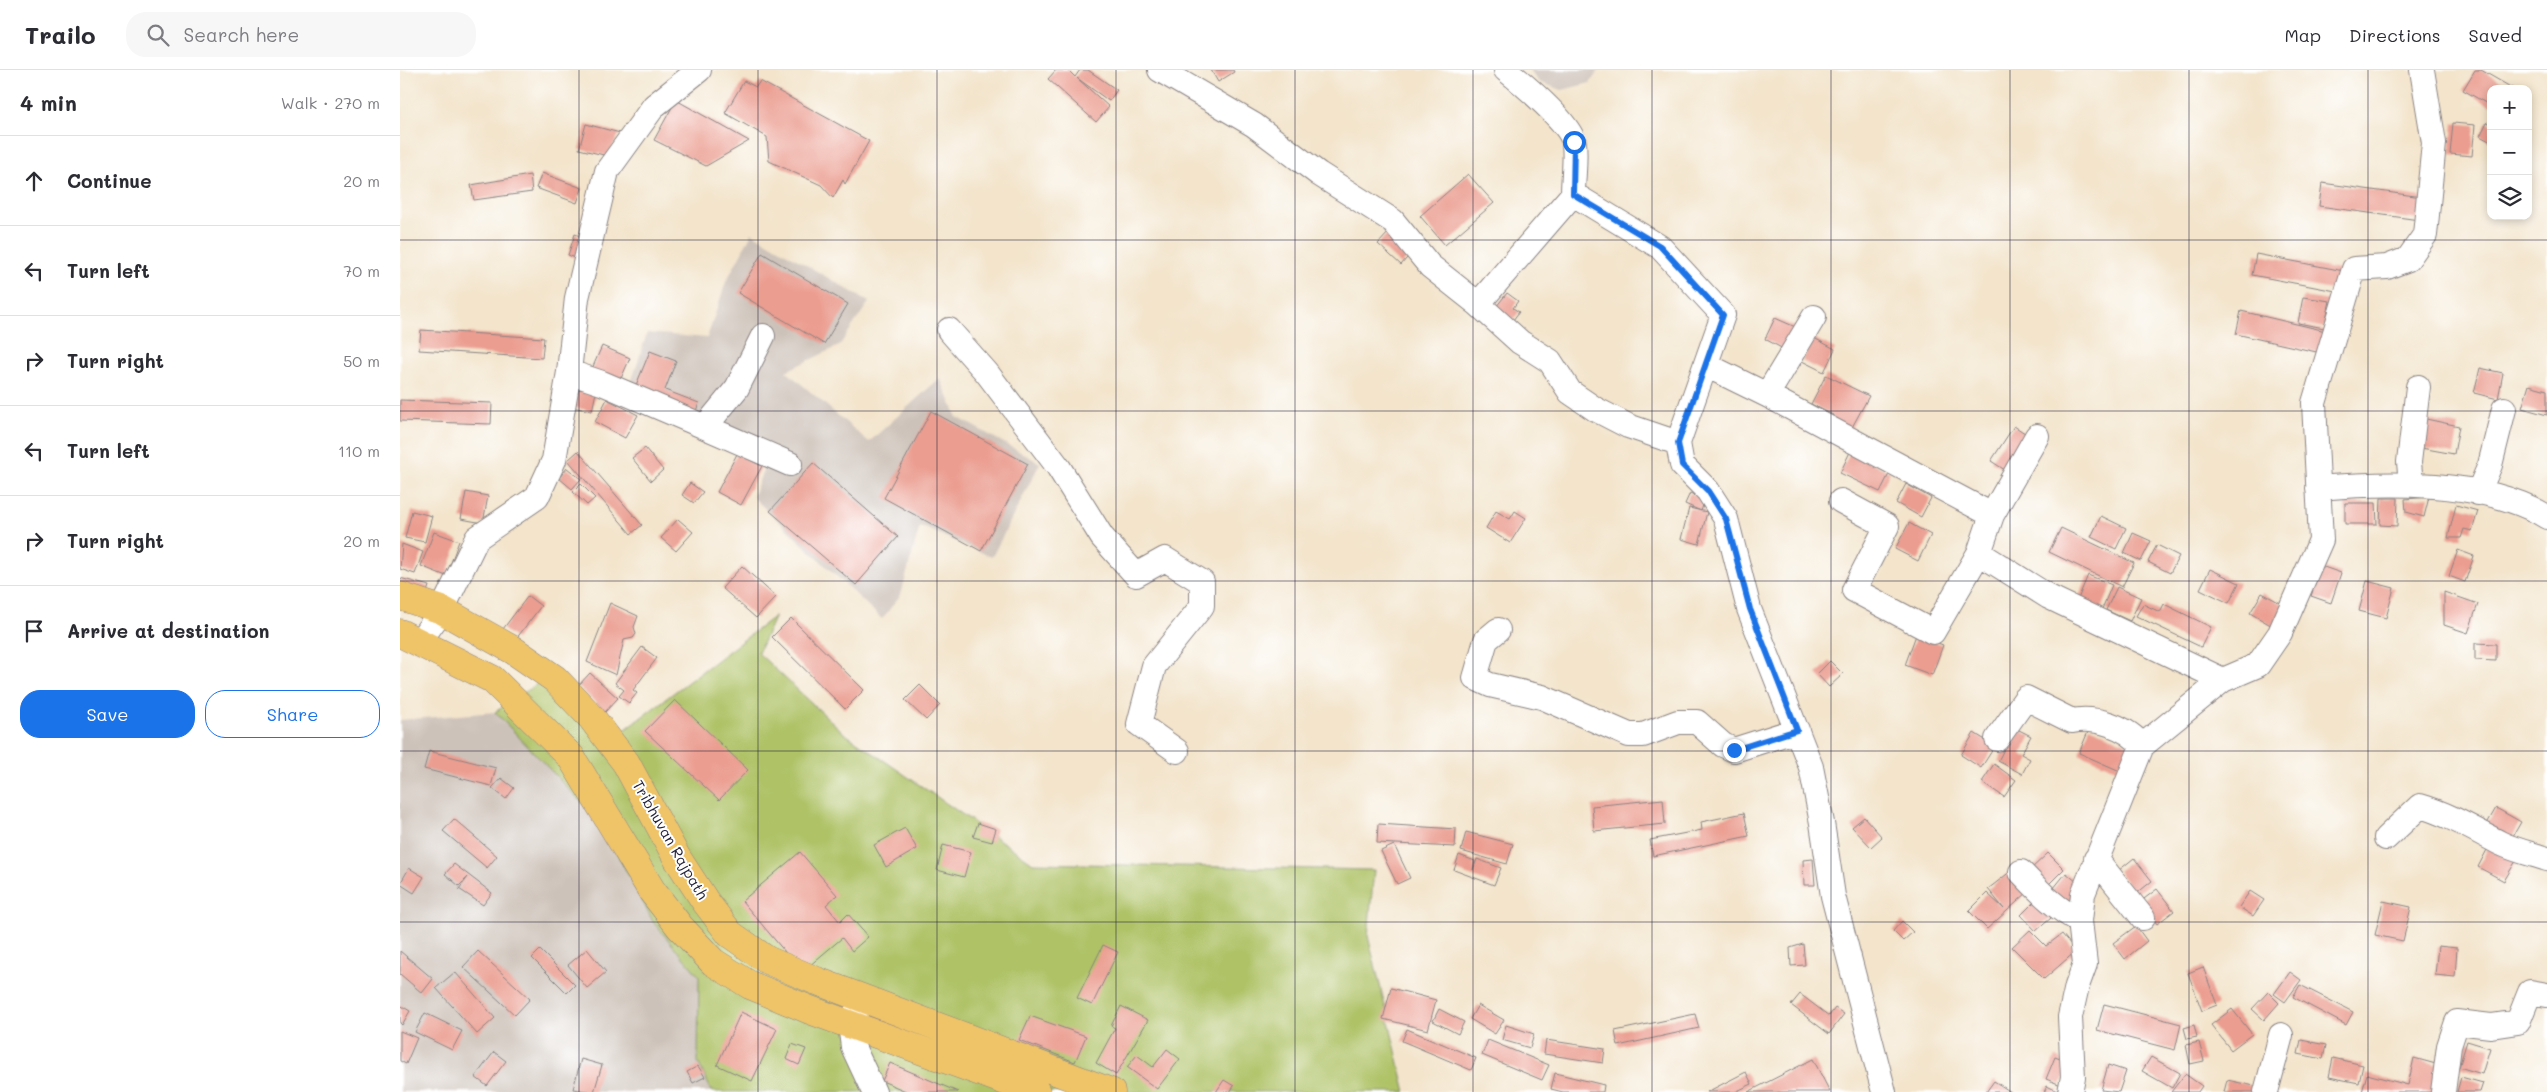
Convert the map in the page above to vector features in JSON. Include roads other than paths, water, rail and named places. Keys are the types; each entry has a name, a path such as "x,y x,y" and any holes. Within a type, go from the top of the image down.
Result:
{"highway":[{"name":"Tribhuvan Rajpath","path":"400,596 442,610 513,650 555,679 591,717 626,763 677,858 705,901 730,934 767,960 1111,1092"},
{"path":"409,637 492,679 571,756 652,891 680,927 713,962 750,984 850,1024 1036,1092"}],"street":[{"path":"409,637 442,610 477,538 537,497 554,460 569,372 577,298 607,171 654,106 699,70"},
{"path":"1160,70 1254,126 1319,174 1393,221 1430,266 1478,304 1520,342 1550,361 1570,392 1595,409 1628,426 1678,443"},
{"path":"1478,304 1573,194 1574,142 1566,129 1536,94 1506,70"},
{"path":"2070,1092 2073,1078 2070,1017 2076,986 2085,964 2080,921 2083,894 2142,746 2223,680 2258,665 2280,633 2321,540 2314,403 2354,269 2387,267 2408,259 2425,236 2434,143 2422,70"},
{"path":"1573,194 1660,246 1723,315 1678,443 1682,465 1708,491 1726,519 1750,609 1811,767 1833,896 1884,1092"},
{"path":"1767,395 1814,317"},
{"path":"948,330 987,373 1060,468 1102,537 1136,575 1165,559 1202,582 1202,606 1154,666 1139,724 1177,750"},
{"path":"705,427 737,388 763,336"},
{"path":"1706,365 1767,395 1992,515"},
{"path":"569,372 602,382 790,464"},
{"path":"2411,484 2409,462 2418,387"},
{"path":"2478,492 2490,465 2504,409"},
{"path":"1841,501 1887,526 1854,590 1933,632 1979,553 1992,515 2037,436"},
{"path":"2318,488 2374,483 2411,484 2478,492 2526,504 2547,517"},
{"path":"1979,553 2049,597 2223,680"},
{"path":"1498,630 1486,640 1474,678 1490,685 1542,697 1629,735 1643,735 1678,722 1697,722 1723,745 1734,750 1797,730"},
{"path":"1997,739 2026,698 2072,721 2085,718 2118,728 2136,737 2142,746"},
{"path":"2386,838 2420,806 2442,812 2461,824 2481,831 2501,843 2547,860"},
{"path":"2096,859 2143,918"},
{"path":"2021,872 2043,896 2063,912 2080,921"},
{"path":"2443,1092 2449,1046 2457,1022 2491,1026 2518,1022 2530,992 2547,995"},
{"path":"863,998 850,1024 853,1047 874,1092"},
{"path":"2266,1092 2281,1035"}]}
